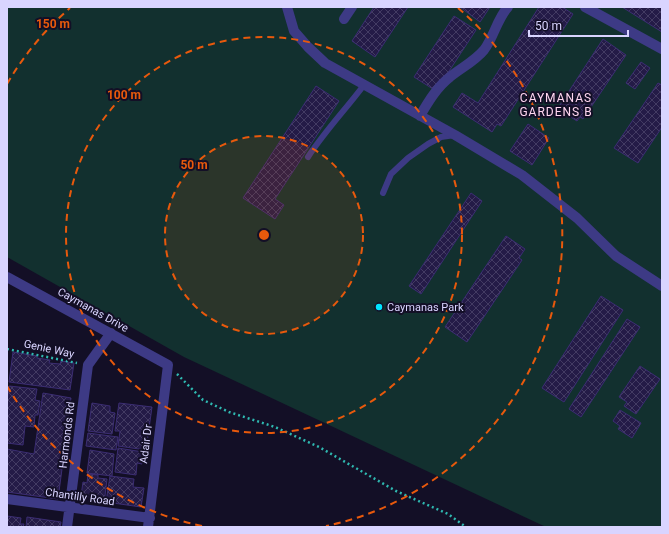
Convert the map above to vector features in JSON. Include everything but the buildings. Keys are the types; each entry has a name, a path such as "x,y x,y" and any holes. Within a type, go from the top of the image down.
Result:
{"street":[{"path":"287,7 294,31 325,63 455,135 522,175 577,218 616,256 662,286"},
{"path":"344,19 352,7"},
{"path":"420,116 433,95 448,78 468,64 484,50 503,13 508,7"},
{"path":"585,7 662,49"},
{"name":"Caymanas Drive","path":"7,277 168,365"},
{"path":"88,365 110,333"},
{"name":"Harmonds Rd","path":"67,527 88,365"},
{"name":"Adair Dr","path":"149,522 168,365"},
{"name":"Chantilly Road","path":"7,499 149,522"}],"lane":[{"path":"308,157 332,123 364,85"},
{"path":"383,192 392,174 408,158 441,137 455,135"}],"path":[{"name":"Genie Way","path":"7,349 88,365"},
{"path":"168,365 204,400 229,412 275,427 319,447 396,490 448,514 466,527"}],"green space":[{"name":"Caymanas Park","path":"7,7 662,7 662,527 546,527 184,357 7,257"}],"place":[{"name":"Caymanas Park","path":"379,307"}],"district":[{"name":"CAYMANAS GARDENS B","path":"556,105"}]}
